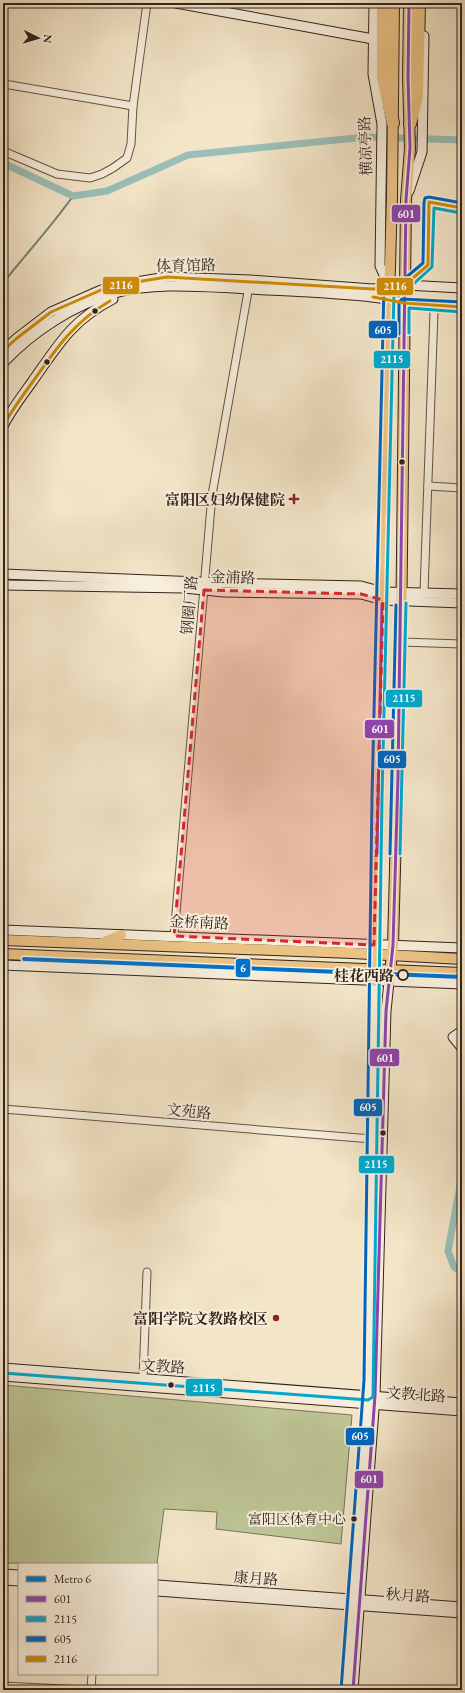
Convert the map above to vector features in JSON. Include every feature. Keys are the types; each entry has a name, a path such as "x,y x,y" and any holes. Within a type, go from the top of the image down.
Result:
{"highway":[{"path":"383,3 378,38 388,123"},
{"path":"416,124 419,3"}],"main road":[{"path":"176,3 378,38 374,3"},
{"name":"横凉亭路","path":"389,286 380,266 382,150 388,123 394,3"},
{"path":"406,200 422,152 408,78 409,3"},
{"path":"353,1690 357,1602 371,1400 386,1011 392,950 401,642 406,200 410,148 416,124 425,3"},
{"name":"横凉亭路","path":"374,981 393,148 388,123"},
{"name":"体育馆路","path":"3,351 17,338 51,312 101,290 130,283 167,277 249,284 373,297 404,302 462,307"},
{"name":"体育馆路","path":"3,363 20,345 38,331 83,305 114,293 139,288 249,284 374,289 405,285 462,288"},
{"name":"体育馆路","path":"3,426 66,334 79,320 94,309 139,288"},
{"name":"金浦路","path":"3,574 204,586"},
{"name":"金浦路","path":"3,585 361,586 383,596 401,596 462,603"},
{"name":"金浦路","path":"401,596 424,592 462,594"},
{"name":"金桥南路","path":"3,930 174,936 374,950"},
{"path":"102,943 121,935"},
{"name":"金桥南路","path":"3,940 374,950"},
{"path":"374,950 462,948"},
{"path":"392,950 462,959"},
{"path":"3,954 374,968 462,973"},
{"path":"139,960 155,971"},
{"path":"3,965 462,984"},
{"path":"371,1400 374,981"},
{"path":"462,1037 459,1033 453,1037 462,1048"},
{"name":"文教路","path":"3,1368 371,1400"},
{"name":"文教路","path":"3,1376 371,1400"},
{"name":"文教北路","path":"371,1400 462,1403"},
{"name":"文教北路","path":"371,1400 462,1411"},
{"path":"3,1574 18,1575"},
{"path":"3,1580 18,1581"},
{"name":"康月路","path":"158,1585 357,1602"},
{"name":"康月路","path":"158,1591 357,1602"},
{"path":"346,1690 357,1602"},
{"name":"秋月路","path":"357,1602 462,1607"},
{"name":"秋月路","path":"357,1602 462,1613"}],"street":[{"path":"3,151 57,174 90,178 114,168 127,158 131,144 133,106 147,3"},
{"path":"3,88 4,84 133,106"},
{"name":"钢圈厂路","path":"174,936 212,495 249,284"},
{"path":"424,592 434,312"},
{"path":"428,486 462,488"},
{"path":"401,642 462,644"},
{"name":"文苑路","path":"3,1109 372,1139"},
{"path":"143,1379 147,1272"},
{"path":"91,1690 92,1675"},
{"path":"3,1686 85,1690"}],"highlighted area":[{"path":"204,590 361,594 383,600 374,945 174,936"}],"green space":[{"name":"富阳区体育中心","path":"3,1385 352,1415 341,1544 216,1529 217,1512 164,1509 157,1563 3,1563"}],"waterway":[{"path":"3,163 73,196 107,191 188,155 366,137 462,140"},
{"path":"3,283 73,196"},
{"path":"462,1175 448,1251 454,1267 462,1273"}],"metro line":[{"name":"6","path":"24,959 462,977"}],"transit line":[{"name":"601","path":"353,1690 375,1396 386,1011 393,945 398,777 406,200 410,148 408,78 409,3"},
{"name":"605","path":"341,1690 364,1380 372,797 384,285 388,281 403,280 423,263 425,198 429,197 462,203"},
{"name":"2116","path":"3,351 17,338 51,312 101,290 130,283 167,277 373,289 405,285 428,265 429,202 462,208"},
{"name":"2115","path":"3,1373 368,1400 373,1397 382,797 394,291 408,289 432,267 434,208 461,213"},
{"name":"2116","path":"373,297 404,303 462,307"},
{"name":"605","path":"399,334 399,303 402,299 462,302"},
{"name":"2116","path":"3,426 59,346 87,317 110,301"},
{"name":"2115","path":"409,333 409,308 462,312"},
{"name":"2115","path":"400,854 406,603"},
{"name":"601","path":"377,854 382,604"},
{"name":"605","path":"390,854 396,605"}],"place":[{"name":"富阳区妇幼保健院","path":"294,499"},
{"name":"桂花西路","path":"403,975"},
{"name":"富阳学院文教路校区","path":"276,1318"},
{"name":"富阳区体育中心","path":"354,1519"}]}
